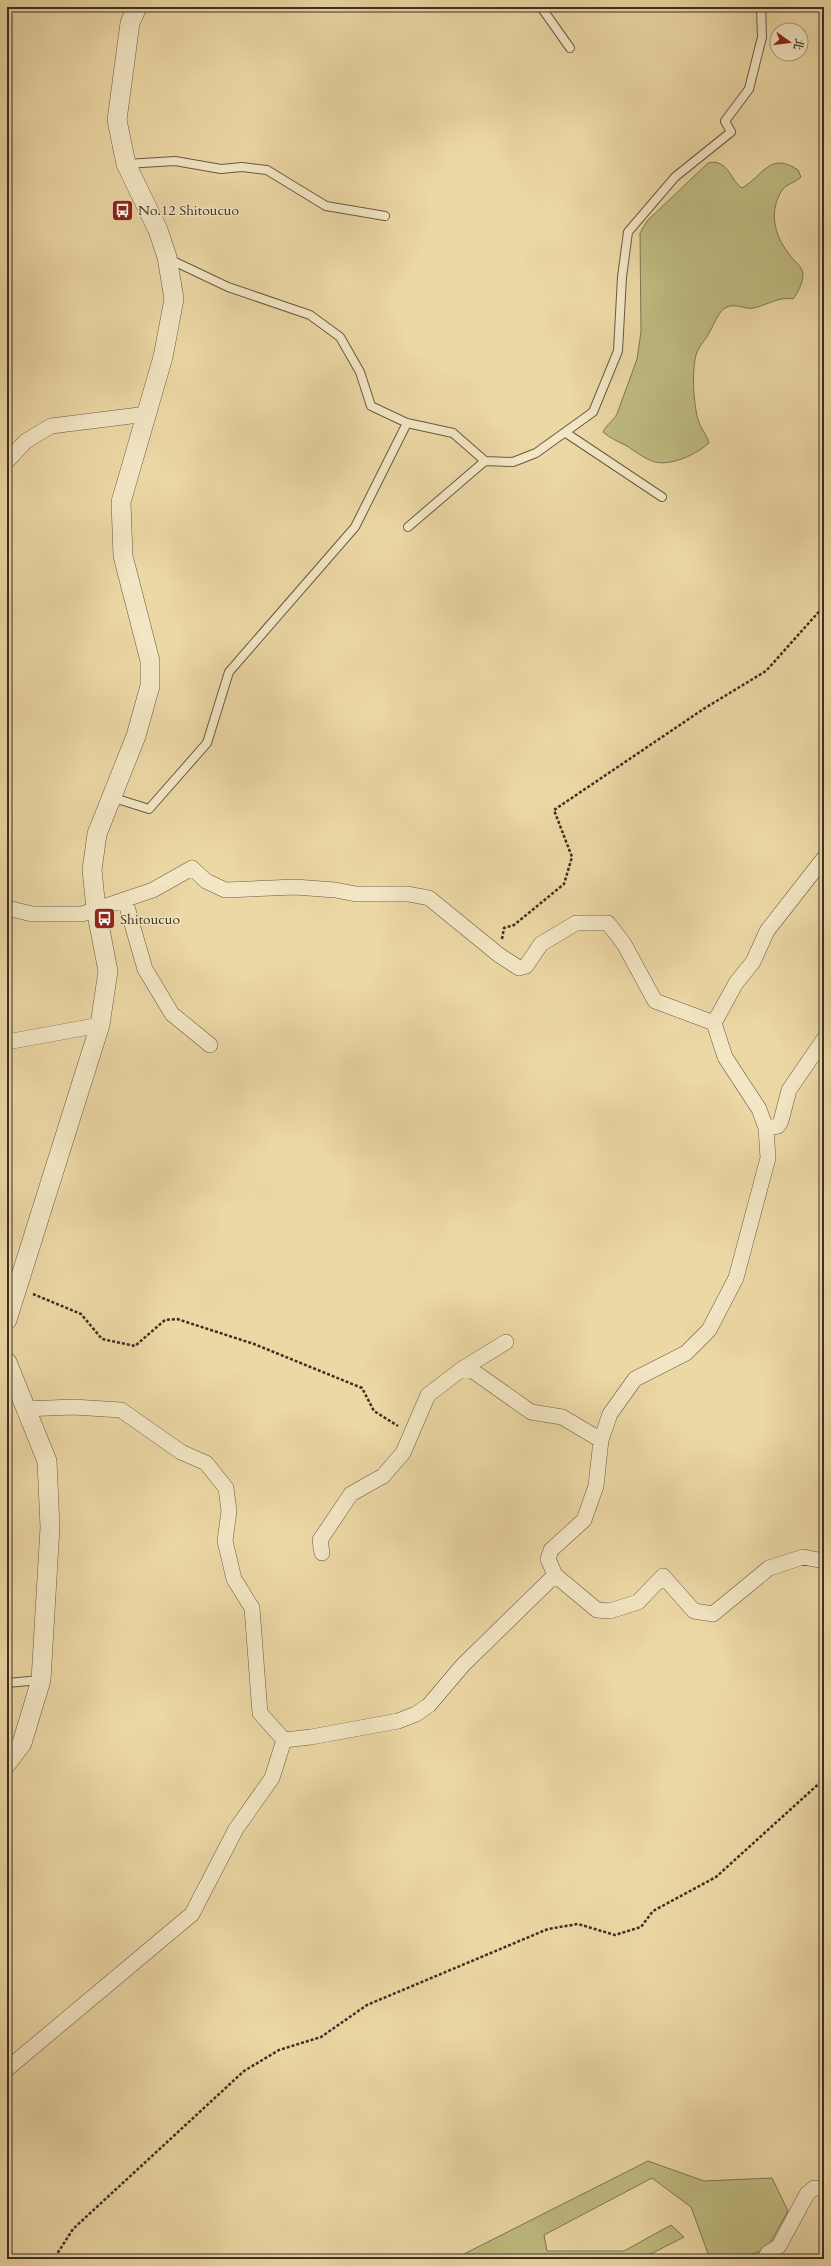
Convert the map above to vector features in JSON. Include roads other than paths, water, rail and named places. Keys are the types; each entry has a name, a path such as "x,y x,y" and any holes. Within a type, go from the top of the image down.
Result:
{"street":[{"path":"7,1320 100,1025 108,971 96,909 92,870 97,834 136,736 150,686 150,661 123,556 121,502 163,358 174,299 167,257 158,230 126,164 117,120 130,23 137,7"},
{"path":"7,461 26,441 51,426 147,414"},
{"path":"824,858 767,931 753,962 736,983 714,1023 725,1057 759,1109 766,1128 768,1158 736,1278 709,1330 686,1353 635,1378 610,1414 601,1440 596,1486 584,1520 551,1550 548,1559 555,1575 597,1610 610,1611 638,1602 663,1576 694,1611 713,1614 769,1568 803,1557 824,1561"},
{"path":"7,908 32,914 82,914 153,890 192,868 206,881 226,890 295,887 336,890 356,894 408,894 429,898 499,955 519,968 526,966 541,944 576,923 608,924 624,944 655,1001 714,1023"},
{"path":"125,900 145,969 172,1014 210,1045"},
{"path":"7,1042 100,1025"},
{"path":"766,1128 778,1126 781,1122 788,1090 824,1039"},
{"path":"322,1553 320,1540 351,1494 383,1476 403,1453 428,1395 462,1369 506,1342"},
{"path":"7,1362 47,1460 50,1527 41,1680 22,1743 7,1763"},
{"path":"462,1369 473,1371 531,1412 562,1417 601,1440"},
{"path":"25,1409 73,1407 121,1410 181,1452 206,1464 226,1488 229,1511 225,1542 234,1579 252,1608 260,1713 284,1740"},
{"path":"284,1740 311,1737 398,1721 416,1714 429,1705 463,1665 555,1575"},
{"path":"7,2069 192,1914 236,1829 272,1778 284,1740"},
{"path":"765,2259 768,2253 779,2246 807,2194 814,2188 824,2188"}],"lane":[{"path":"541,7 570,48"},
{"path":"167,257 228,287 310,315 340,337 360,372 371,406 407,423 453,433 485,461 512,462 536,453 566,433 593,412 618,351 622,277 628,232 675,177 731,132 725,121 749,89 762,37 761,7"},
{"path":"126,164 175,161 221,168 242,167 267,170 326,206 385,216"},
{"path":"111,797 149,809 207,743 229,672 355,527 407,423"},
{"path":"566,433 662,497"},
{"path":"408,527 485,461"},
{"path":"7,1683 41,1680"}],"place":[{"name":"No.12 Shitoucuo","path":"123,210"},
{"name":"Shitoucuo","path":"105,919"}]}
